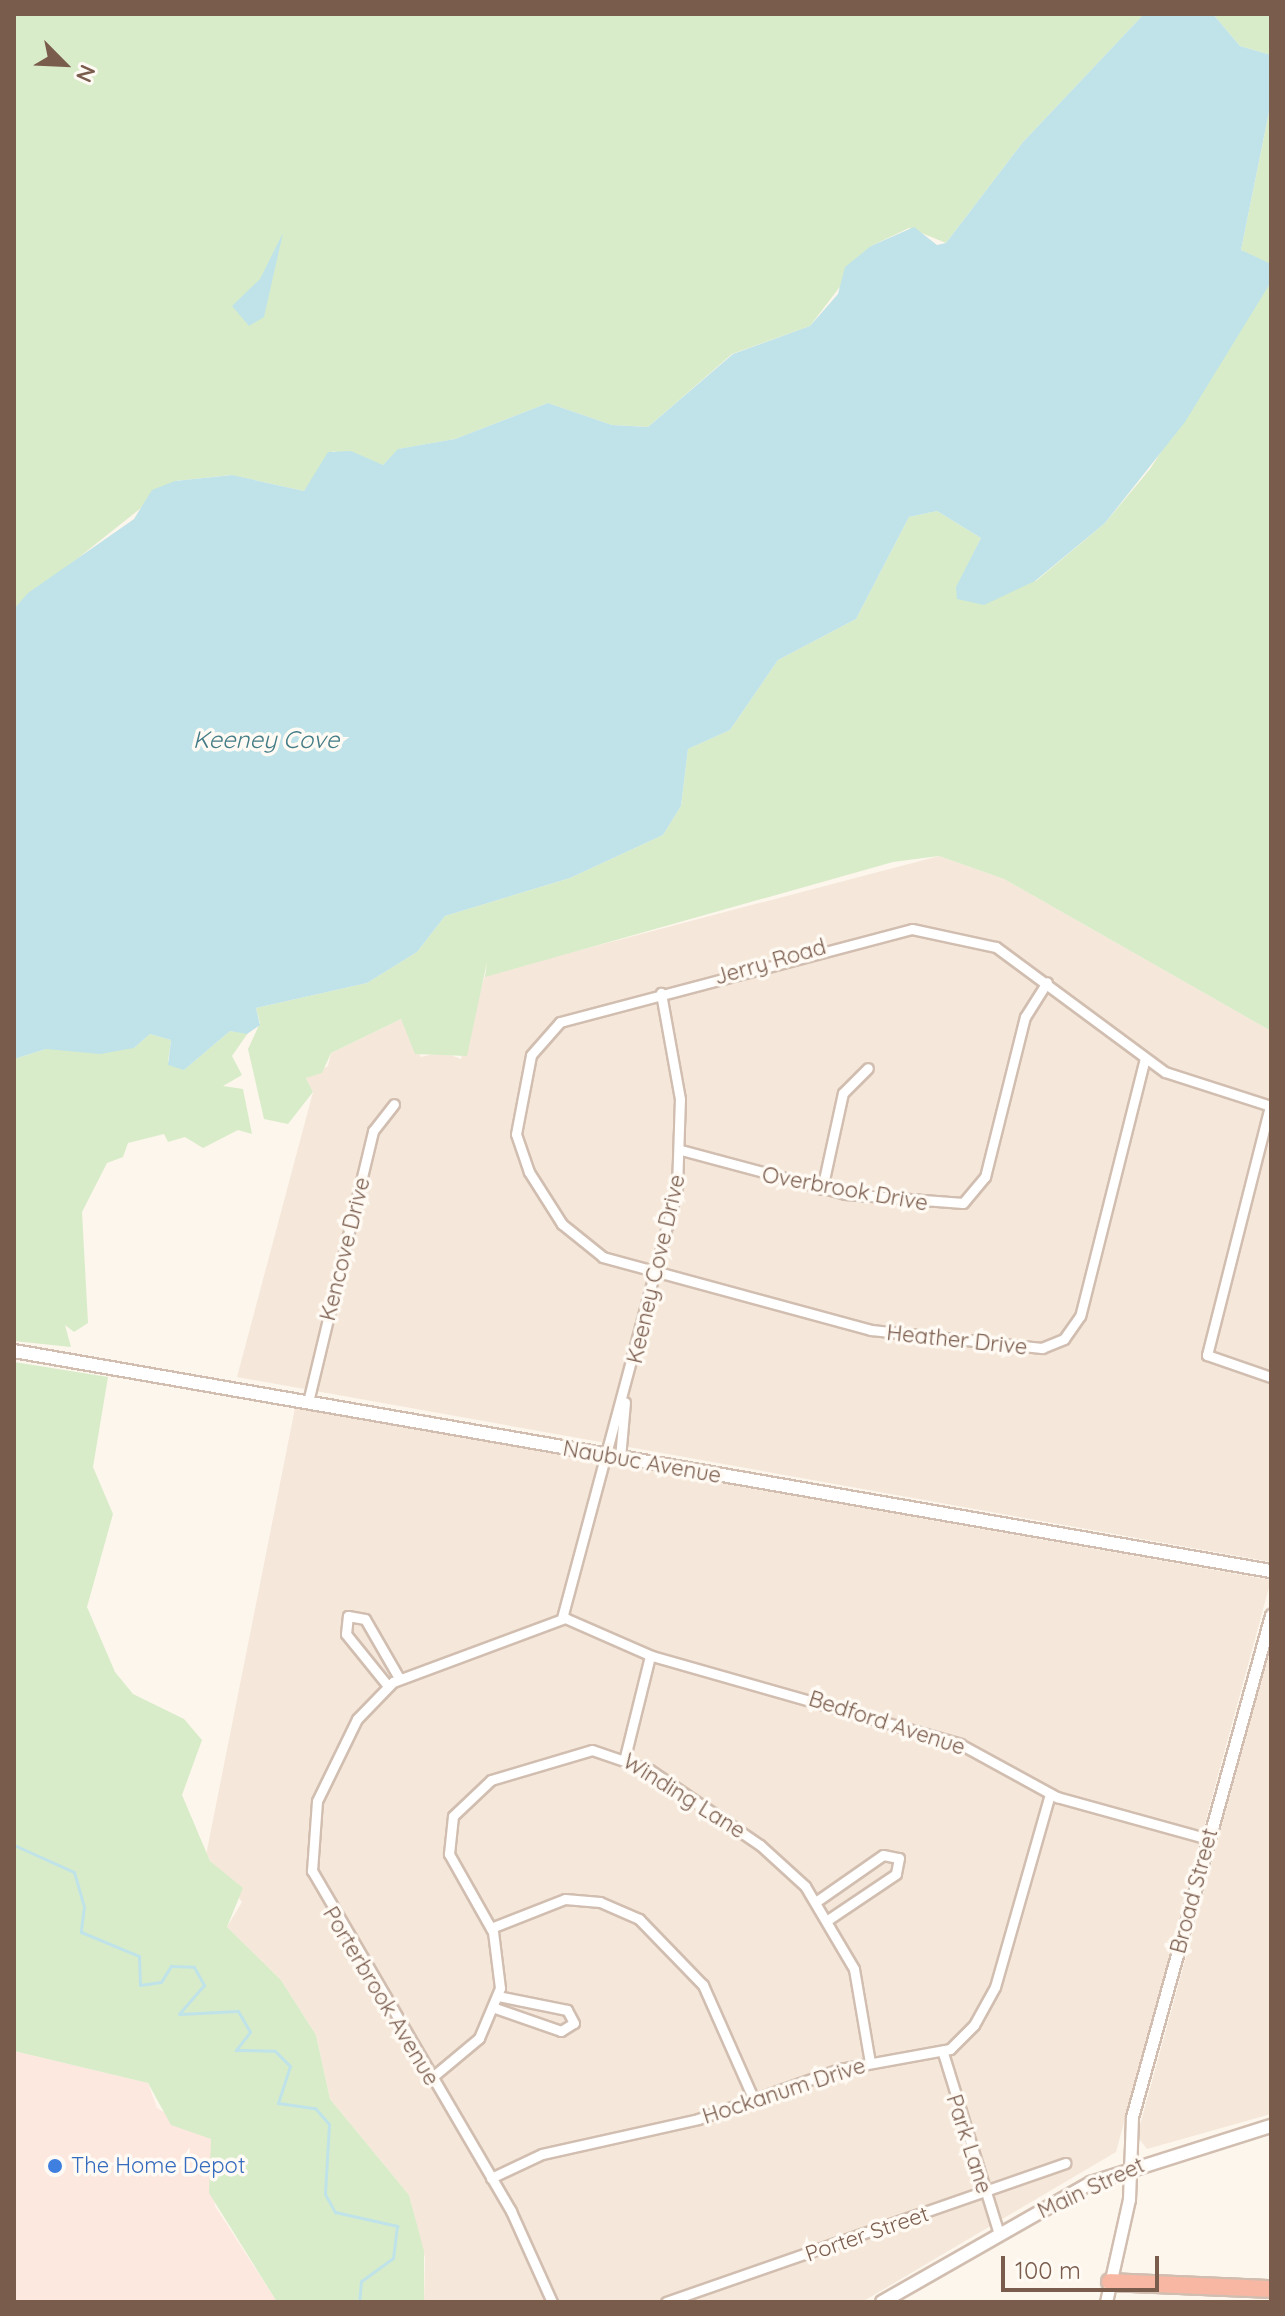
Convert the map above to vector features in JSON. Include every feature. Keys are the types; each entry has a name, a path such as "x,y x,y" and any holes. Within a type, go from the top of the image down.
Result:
{"highway":[{"path":"1110,2282 1271,2289"}],"main road":[{"name":"Naubuc Avenue","path":"14,1351 1271,1571"},
{"name":"Main Street","path":"882,2302 999,2234 1127,2168 1271,2126"}],"street":[{"name":"Jerry Road","path":"657,1273 603,1257 568,1232 524,1163 515,1119 529,1060 549,1029 661,993 912,929 985,942 1047,982 1145,1058 1190,1084 1270,1106"},
{"name":"Overbrook Drive","path":"681,1150 822,1189 942,1207 974,1195 985,1177 1026,1015 1047,982"},
{"name":"Keeney Cove Drive","path":"562,1618 605,1456 625,1402 657,1273 681,1150 678,1073 661,993"},
{"name":"Heather Drive","path":"657,1273 899,1336 1032,1349 1057,1344 1082,1313 1145,1058"},
{"path":"822,1189 843,1093 868,1068"},
{"name":"Kencove Drive","path":"308,1402 374,1128 394,1104"},
{"path":"1270,1106 1207,1355 1271,1377"},
{"name":"Keeney Cove Drive","path":"620,1458 625,1402"},
{"name":"Broad Street","path":"1106,2302 1129,2199 1127,2168 1132,2117 1271,1615"},
{"path":"388,1686 346,1634 348,1616 365,1619 399,1678"},
{"name":"Bedford Avenue","path":"562,1618 650,1656 960,1744 1050,1794 1208,1839"},
{"name":"Porterbrook Avenue","path":"552,2302 491,2178 333,1917 310,1861 322,1789 357,1719 388,1686 399,1678 562,1618"},
{"path":"625,1757 650,1656"},
{"name":"Winding Lane","path":"430,2079 472,2046 495,2008 498,1996 491,1928 449,1854 448,1829 460,1805 486,1782 561,1754 597,1750 625,1757 766,1849 817,1901 829,1919 860,1990 870,2063"},
{"path":"943,2053 972,2029 995,1987 1050,1794"},
{"path":"817,1901 883,1855 899,1858 896,1874 829,1919"},
{"path":"491,1928 565,1899 598,1901 639,1919 707,1991 754,2100"},
{"path":"495,2008 561,2031 574,2023 567,2010 498,1996"},
{"name":"Hockanum Drive","path":"491,2178 547,2153 754,2100 870,2063 943,2053"},
{"name":"Park Lane","path":"943,2053 999,2234"},
{"name":"Porter Street","path":"666,2302 1066,2163"}],"shaded area":[{"path":"939,856 1004,879 1271,1031 1271,1562 237,1377 313,1092 306,1078 328,1066 331,1053 401,1019 421,1057 442,1052 461,1059 485,975"},
{"path":"295,1408 1271,1580 1116,2152 862,2302 424,2302 425,2258 409,2195 330,2099 316,2035 281,1980 227,1927 242,1902 206,1855"},
{"path":"1271,1645 1271,2114 1147,2149 1137,2136"},
{"path":"14,2051 148,2083 157,2108 211,2139 215,2206 277,2302 14,2302"}],"green space":[{"path":"14,14 1144,14 1023,142 946,243 909,228 871,246 810,326 732,354 648,427 612,425 548,403 455,439 399,449 383,465 333,451 304,491 231,475 175,481 14,609"},
{"path":"1213,14 1271,14 1271,55 1240,46"},
{"path":"1271,102 1271,268 1241,250"},
{"path":"1271,282 1271,1031 1004,879 939,856 893,862 485,977 487,962 467,1056 415,1054 401,1019 331,1053 322,1073 306,1078 313,1092 288,1124 264,1119 248,1049 260,1023 256,1008 367,983 417,952 445,916 570,878 663,835 681,806 688,749 730,730 778,660 856,619 909,517 937,511 981,538 965,571 1036,581 1105,523 1150,469"},
{"path":"230,1031 248,1033 232,1056 242,1075 223,1086 243,1089 252,1134 238,1130 203,1148 185,1137 168,1142 164,1134 128,1143 123,1157 107,1163 82,1212 88,1323 74,1332 65,1325 71,1347 14,1341 14,1059 46,1049 134,1048 150,1034 171,1040 168,1061 184,1070"},
{"path":"14,1362 108,1377 93,1467 113,1514 87,1607 115,1672 133,1694 184,1719 202,1740 182,1795 210,1861 243,1888 227,1927 281,1980 316,2035 330,2099 409,2195 424,2251 424,2302 277,2302 209,2193 211,2139 171,2125 148,2083 14,2051"}],"water":[{"name":"Keeney Cove","path":"1144,14 1213,14 1240,46 1271,55 1271,102 1241,250 1269,263 1271,282 1185,422 1105,523 1035,581 984,605 957,599 956,587 981,538 937,511 909,517 856,619 778,660 730,730 688,749 681,806 663,835 570,878 445,916 417,952 367,983 256,1008 260,1025 247,1034 230,1031 184,1070 168,1065 171,1040 150,1034 134,1048 100,1054 46,1049 14,1059 14,609 28,593 134,519 152,490 175,481 232,475 304,491 328,452 351,451 383,465 398,449 455,439 548,403 612,425 648,427 733,354 810,326 838,294 845,267 871,246 914,227 937,245 946,243 1023,142"},
{"path":"283,233 264,317 249,326 232,306 260,279"}],"waterway":[{"path":"14,1713 14,1727"},
{"path":"14,1845 74,1872 84,1906 81,1932 139,1956 140,1985 161,1982 171,1966 194,1967 204,1985 179,2014 238,2011 250,2032 236,2050 275,2051 290,2066 278,2103 315,2108 329,2124 325,2194 335,2212 397,2226 393,2258 361,2281 359,2302"}],"place":[{"name":"The Home Depot","path":"55,2166"}]}
